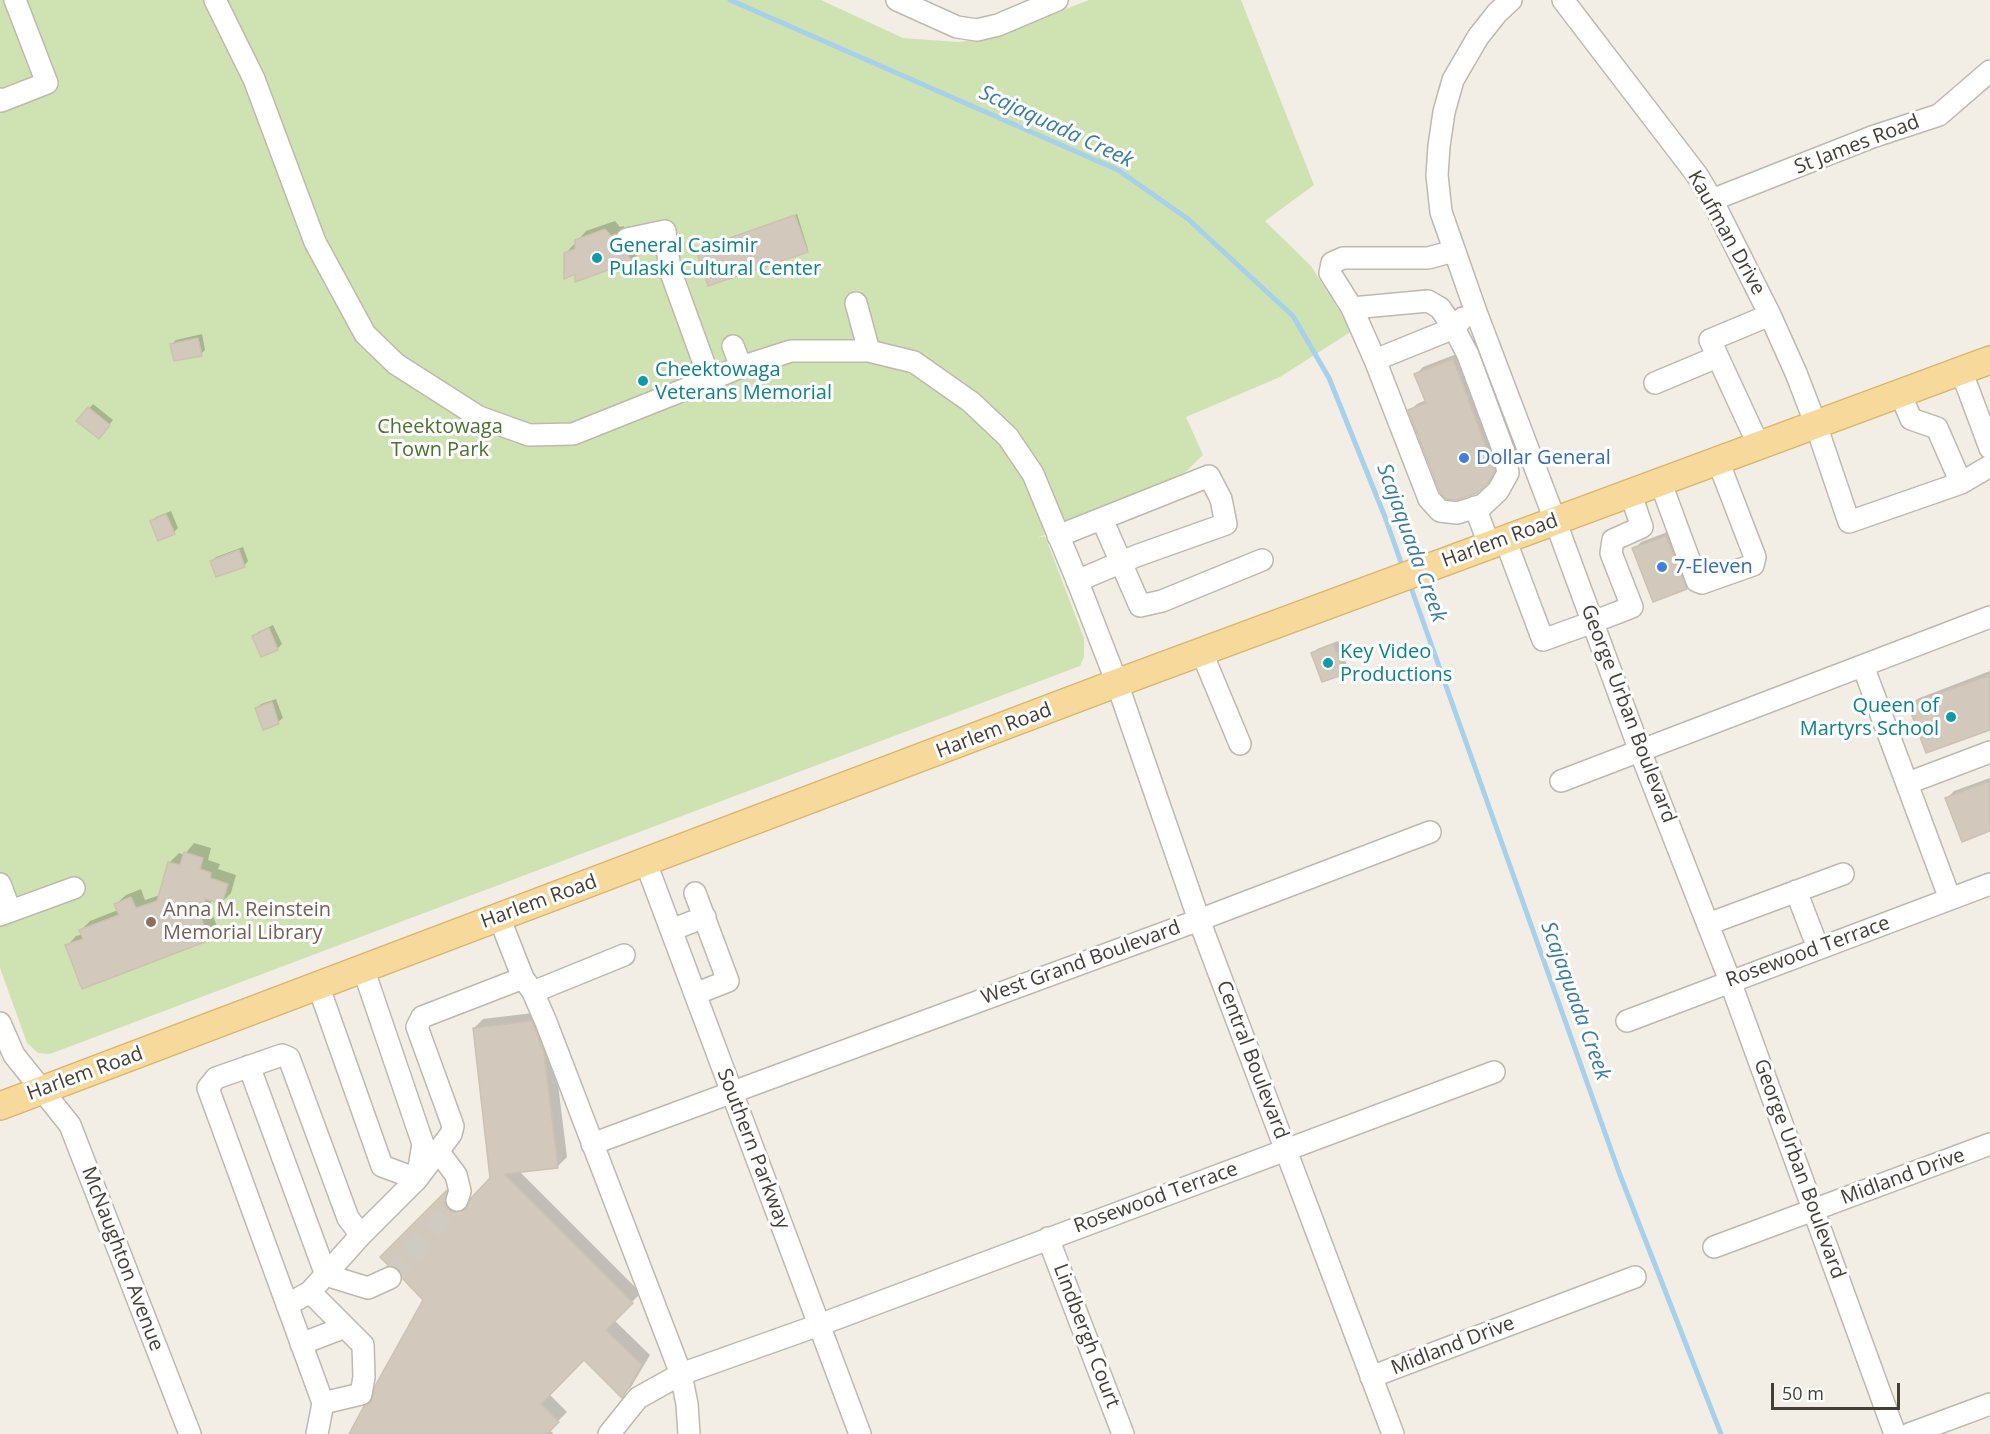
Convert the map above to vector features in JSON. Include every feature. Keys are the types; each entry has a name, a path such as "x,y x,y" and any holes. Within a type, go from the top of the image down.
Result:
{"main road":[{"name":"Harlem Road","path":"0,1106 1117,683 1990,360"}],"street":[{"path":"0,99 1,101 47,83 15,0"},
{"name":"Central Boulevard","path":"215,0 284,138 311,243 360,336 401,358 479,417 529,435 569,425 710,380 791,351 869,351 914,362 971,402 1008,436 1033,474 1117,683 1199,920 1393,1434"},
{"path":"897,0 957,27 977,30 998,25 1057,0"},
{"name":"George Urban Boulevard","path":"1511,0 1491,21 1453,80 1444,112 1437,175 1441,212 1476,312 1640,751 1730,981 1895,1434"},
{"name":"Kaufman Drive","path":"1563,0 1696,174 1712,200 1770,315 1816,425 1849,522 1961,483"},
{"name":"St James Road","path":"1712,200 1872,137 1938,115 1990,71"},
{"path":"627,238 665,231 670,270 710,380"},
{"path":"1352,308 1428,301 1440,308 1454,327 1468,355 1504,452 1508,473 1498,492 1483,505 1457,513 1440,512 1429,499 1376,360 1352,308 1330,273 1332,262 1342,258 1428,258 1454,251"},
{"path":"856,303 869,351"},
{"path":"1376,360 1454,327 1461,319 1476,312"},
{"path":"1759,446 1710,340 1770,315"},
{"path":"733,346 741,367"},
{"path":"1655,383 1717,357"},
{"path":"1961,370 1990,448"},
{"path":"1900,393 1911,419 1938,428 1961,483 1990,466"},
{"path":"1660,481 1697,581 1702,583 1753,565 1755,557 1718,461"},
{"path":"1058,536 1209,476 1221,499 1226,524 1077,581"},
{"path":"1475,507 1497,542 1542,640 1632,607 1611,553 1613,540 1642,527 1630,492"},
{"path":"1102,519 1140,606 1162,601 1262,560"},
{"path":"1561,781 1990,617"},
{"path":"1202,652 1240,744"},
{"path":"1863,666 1950,899"},
{"path":"1908,783 1990,753"},
{"name":"West Grand Boulevard","path":"592,1144 1199,920 1430,832"},
{"name":"Southern Parkway","path":"646,863 860,1434"},
{"path":"1708,924 1842,874"},
{"path":"0,884 5,913 74,888"},
{"name":"Rosewood Terrace","path":"1627,1021 1990,884"},
{"path":"1796,891 1818,948"},
{"path":"695,893 729,981 695,994"},
{"path":"500,917 592,1144 681,1374 687,1404 689,1434"},
{"path":"671,930 705,917"},
{"path":"287,1305 310,1293 361,1235 417,1179 451,1134 453,1126 417,1027 422,1017 624,956"},
{"path":"363,968 423,1144 417,1179"},
{"path":"318,985 382,1166 417,1179"},
{"name":"McNaughton Avenue","path":"0,1023 14,1055 70,1125 190,1434"},
{"path":"317,1434 323,1403 208,1088 216,1078 282,1055 289,1058 348,1218 361,1235"},
{"path":"249,1066 326,1275"},
{"name":"Rosewood Terrace","path":"609,1434 638,1398 681,1374 819,1325 1494,1072"},
{"name":"Midland Drive","path":"1714,1247 1990,1144"},
{"path":"438,1151 456,1175 460,1191 457,1200"},
{"name":"Lindbergh Court","path":"1048,1238 1123,1434"},
{"path":"326,1275 368,1288 390,1278"},
{"name":"Midland Drive","path":"1371,1377 1635,1277"},
{"path":"310,1293 363,1345 364,1377 361,1394 323,1403"},
{"path":"301,1344 345,1327"},
{"path":"1909,1434 1990,1404"}],"green space":[{"name":"Cheektowaga Town Park","path":"0,0 821,0 903,38 959,42 994,37 1089,0 1241,0 1314,185 1265,221 1311,266 1352,331 1280,377 1186,417 1203,455 1174,483 1037,538 1045,536 1084,638 1084,657 1080,666 50,1054 38,1053 27,1043 0,968"}],"building":[{"path":"795,215 808,252 708,286 696,250"},
{"name":"General Casimir Pulaski Cultural Center","path":"605,229 611,236 616,234 615,242 622,251 637,250 638,252 627,255 633,261 575,282 575,274 564,279 564,253 575,249 575,240"},
{"path":"198,338 202,356 174,361 170,344"},
{"path":"1453,359 1495,471 1488,483 1477,493 1456,500 1446,499 1440,492 1408,410 1426,403 1414,374"},
{"path":"88,407 110,425 99,439 76,421"},
{"path":"166,514 175,534 158,541 150,521"},
{"path":"1666,536 1687,589 1653,602 1632,548"},
{"path":"239,550 245,567 216,577 210,561"},
{"path":"269,628 278,650 261,657 252,636"},
{"name":"Key Video Productions","path":"1333,644 1345,674 1322,682 1311,653"},
{"name":"Queen of Martyrs School","path":"1990,675 1990,730 1926,753 1908,705"},
{"path":"272,702 279,724 263,730 255,708"},
{"name":"Queen of Martyrs School","path":"1990,781 1990,831 1962,842 1945,798"},
{"name":"Anna M. Reinstein Memorial Library","path":"184,852 203,858 200,869 211,873 210,878 228,884 222,904 205,899 201,918 210,940 82,989 65,945 83,939 79,930 119,915 114,904 131,897 136,908 157,901 168,862 180,865"},
{"path":"532,1021 544,1053 558,1168 504,1174 633,1303 606,1330 642,1365 622,1398 584,1360 541,1404 559,1422 547,1434 349,1434 364,1406 371,1402 375,1386 423,1300 403,1279 398,1268 389,1266 380,1257 447,1190 444,1202 447,1208 460,1212 466,1209 471,1198 490,1178 473,1028"}],"waterway":[{"name":"Scajaquada Creek","path":"730,0 1118,170 1188,219 1293,316 1329,378 1403,568"},
{"name":"Scajaquada Creek","path":"1409,582 1620,1175 1721,1434"}],"tunnel":[{"path":"390,1278 457,1200"}],"place":[{"name":"General Casimir Pulaski Cultural Center","path":"597,258"},
{"name":"Cheektowaga Veterans Memorial","path":"643,381"},
{"name":"Dollar General","path":"1464,458"},
{"name":"7-Eleven","path":"1662,567"},
{"name":"Key Video Productions","path":"1328,663"},
{"name":"Queen of Martyrs School","path":"1951,717"},
{"name":"Anna M. Reinstein Memorial Library","path":"151,922"}]}
